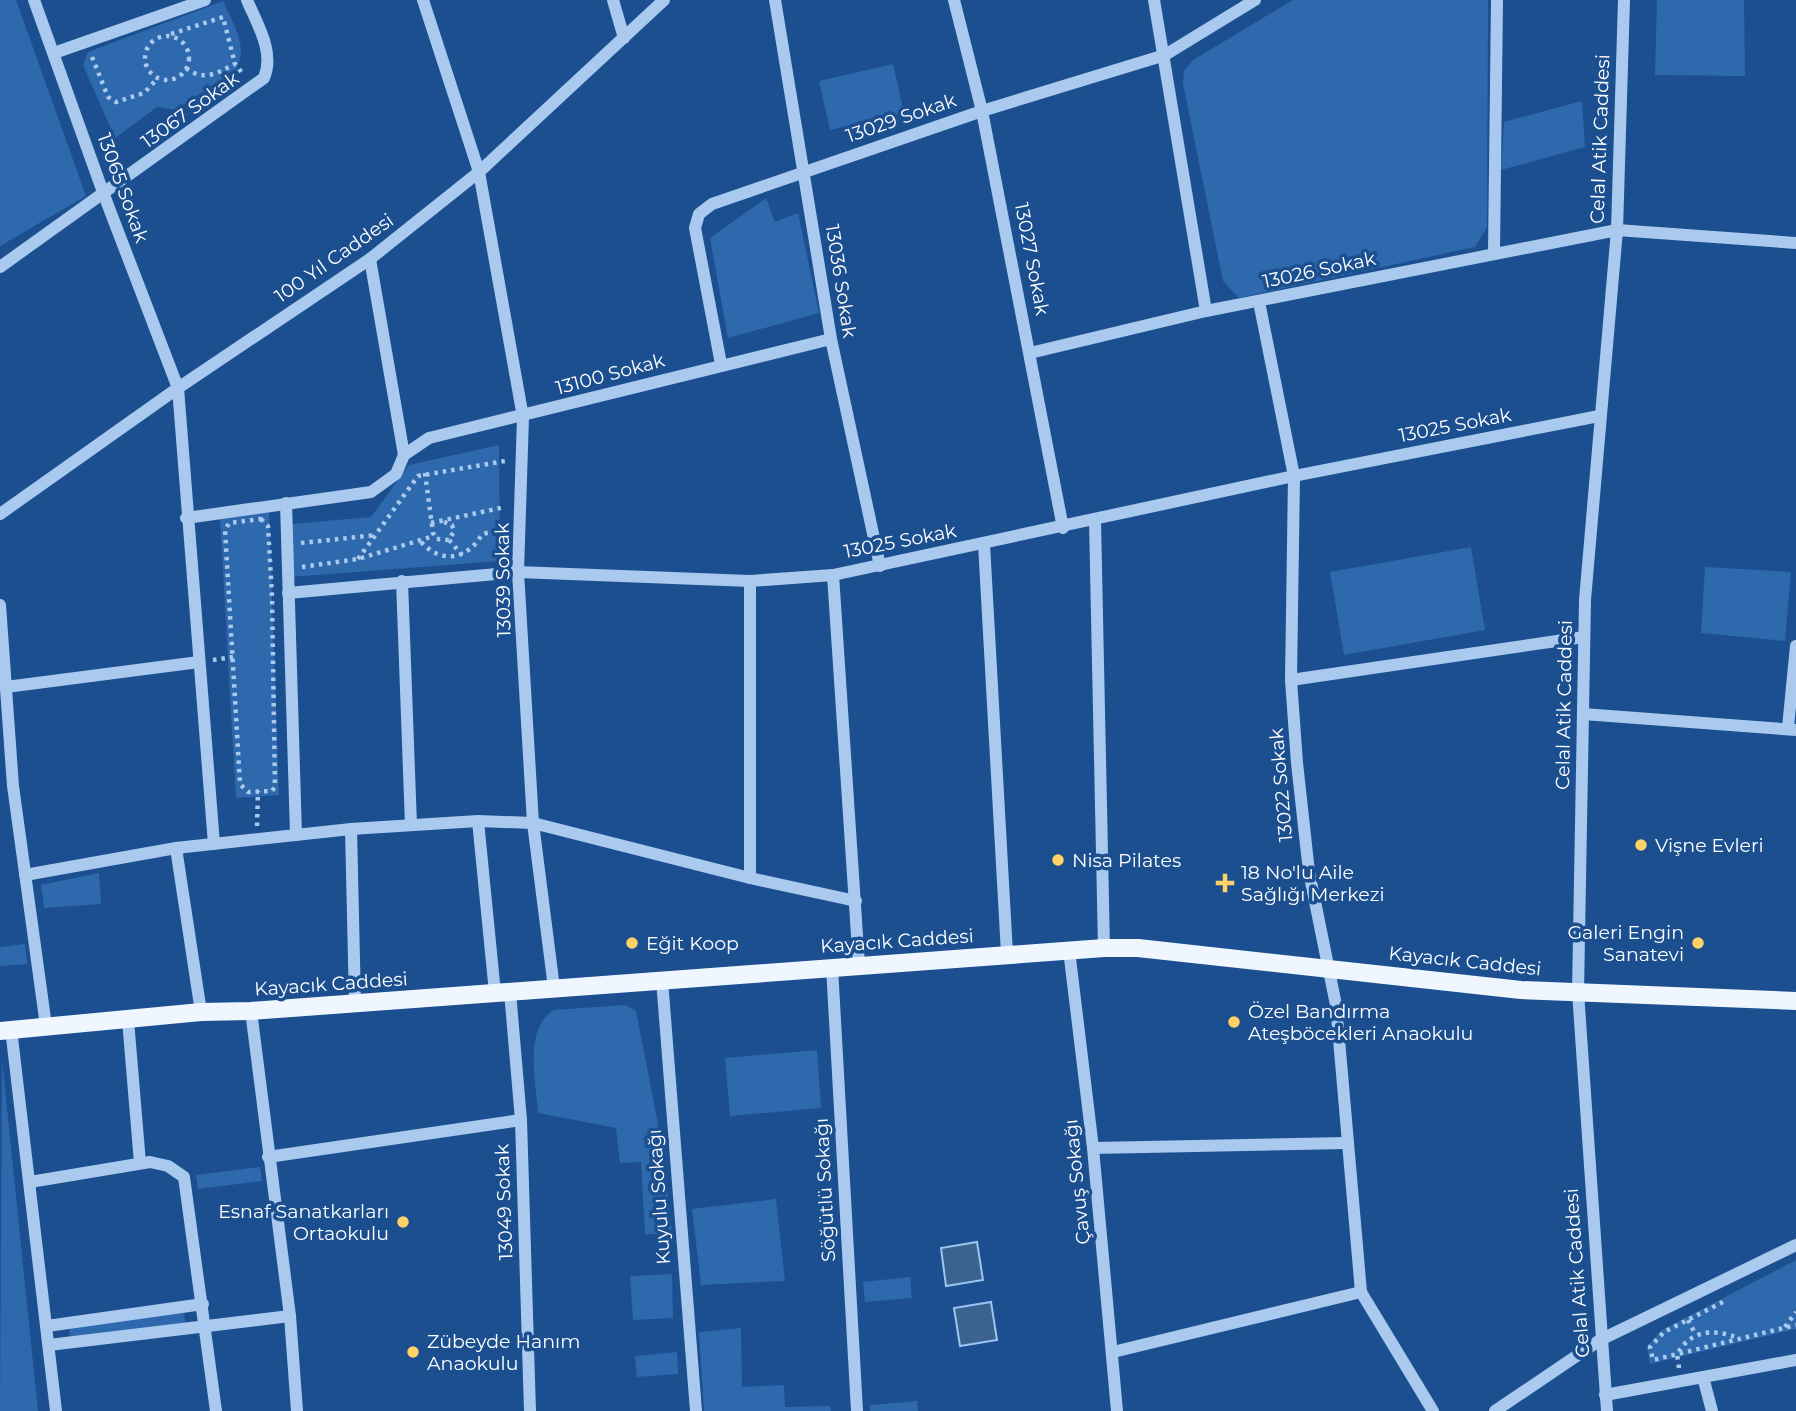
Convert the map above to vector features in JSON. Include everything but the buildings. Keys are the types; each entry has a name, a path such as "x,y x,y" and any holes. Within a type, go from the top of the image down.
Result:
{"main road":[{"name":"Kayacık Caddesi","path":"6,1030 201,1012 251,1011 1104,948 1138,948 1521,990 1795,1004"}],"street":[{"name":"13065 Sokak","path":"34,0 104,195 178,388 186,518 214,844"},
{"path":"54,52 205,0"},
{"name":"13067 Sokak","path":"0,267 254,88 264,78 269,67 268,52 247,0"},
{"name":"13039 Sokak","path":"423,0 479,172 523,417 518,572 533,823 554,988"},
{"path":"613,0 624,38"},
{"name":"100 Yıl Caddesi","path":"0,514 178,388 370,259 479,172 664,0"},
{"name":"13036 Sokak","path":"775,0 831,339 880,566"},
{"name":"13027 Sokak","path":"954,0 982,111 1062,527"},
{"path":"1154,0 1166,55 1206,310"},
{"path":"1494,252 1497,0"},
{"name":"Celal Atik Caddesi","path":"1607,1411 1578,992 1584,637 1599,416 1617,230 1624,0"},
{"name":"13029 Sokak","path":"721,364 695,228 699,214 712,204 982,111 1166,55 1246,2"},
{"name":"13026 Sokak","path":"1030,353 1206,310 1259,302 1494,252 1617,230 1796,243"},
{"path":"186,518 371,492 396,474 404,455 370,259"},
{"name":"13022 Sokak","path":"1259,302 1294,476 1291,680 1308,872 1336,1005 1361,1292 1433,1411"},
{"name":"13100 Sokak","path":"404,455 429,438 831,339"},
{"name":"13025 Sokak","path":"288,593 518,572 750,581 832,575 1095,521 1294,476 1599,416"},
{"path":"286,503 296,835"},
{"path":"1095,521 1104,948"},
{"path":"984,544 1007,954"},
{"path":"832,575 859,965"},
{"path":"402,581 411,825"},
{"path":"750,581 750,878"},
{"path":"0,605 6,687 6,787 24,875 46,1026"},
{"path":"1291,680 1584,637"},
{"path":"1583,714 1792,728 1796,646"},
{"path":"6,687 199,662"},
{"path":"24,875 176,848 351,829 478,821 533,823 750,878 856,901"},
{"name":"13049 Sokak","path":"478,821 521,1120 530,1411"},
{"path":"351,829 355,1003"},
{"path":"176,848 201,1012"},
{"name":"Çavuş Sokağı","path":"1069,950 1093,1148 1117,1411"},
{"name":"Söğütlü Sokağı","path":"832,967 857,1411"},
{"name":"Kuyulu Sokağı","path":"662,980 696,1411"},
{"path":"251,1011 290,1316 297,1411"},
{"path":"128,1020 140,1163"},
{"path":"6,1030 30,1182 56,1411"},
{"path":"268,1157 521,1120"},
{"path":"1093,1148 1346,1143"},
{"path":"30,1182 140,1163 161,1163 184,1177 204,1304 216,1411"},
{"path":"1495,1411 1600,1340 1796,1245"},
{"path":"1113,1352 1361,1292"},
{"path":"47,1326 204,1304"},
{"path":"49,1345 290,1316"},
{"path":"1605,1395 1796,1360"},
{"path":"1703,1377 1712,1411"}],"path":[{"path":"167,36 178,38 186,46 189,57 186,68 176,78 158,78 148,69 146,50 154,40 223,17 235,64 254,88"},
{"path":"74,46 94,59 112,101 122,102 144,93 158,78"},
{"path":"186,68 198,76 207,77 235,64"},
{"path":"358,559 418,476 522,458"},
{"path":"425,474 434,537 439,541 449,540"},
{"path":"431,523 520,503"},
{"path":"261,519 268,526 272,596 275,787 272,791 258,791 243,790 240,784 225,530 229,523 261,519"},
{"path":"442,521 453,528 449,540"},
{"path":"421,542 435,554 452,557 462,555 478,543 482,534 520,526"},
{"path":"287,544 377,535"},
{"path":"288,569 358,559 434,537"},
{"path":"449,540 462,555"},
{"path":"256,839 258,791"},
{"path":"1724,1301 1664,1332 1650,1347 1653,1360 1796,1325"},
{"path":"1785,1328 1796,1312"},
{"path":"1688,1320 1696,1335"},
{"path":"1677,1354 1696,1335 1713,1331 1739,1339"},
{"path":"1677,1354 1682,1381"}],"shaded area":[{"path":"0,0 16,0 86,196 0,246"},
{"path":"1293,0 1488,0 1487,227 1475,247 1239,298 1223,281 1183,83 1184,71 1193,60"},
{"path":"1657,0 1744,0 1745,76 1655,75"},
{"path":"223,1 240,45 241,54 235,71 176,110 157,107 115,138 83,65 88,52"},
{"path":"893,64 904,113 830,130 819,81"},
{"path":"1582,101 1585,147 1501,170 1504,122"},
{"path":"766,198 775,222 798,213 819,313 728,338 710,238"},
{"path":"499,445 500,561 290,577 291,524 371,517 409,465"},
{"path":"269,512 279,795 236,798 220,518"},
{"path":"1471,547 1485,630 1344,655 1330,572"},
{"path":"1705,567 1791,572 1785,641 1701,633"},
{"path":"99,873 101,904 44,908 41,885"},
{"path":"25,944 27,964 0,966 0,947"},
{"path":"625,1005 636,1011 664,1155 672,1234 645,1234 641,1162 620,1163 616,1128 538,1113 534,1057 538,1029 544,1018 554,1010"},
{"path":"817,1050 821,1108 730,1116 725,1058"},
{"path":"2,1060 38,1411 0,1411"},
{"path":"260,1167 262,1181 198,1189 196,1175"},
{"path":"776,1199 785,1281 701,1285 692,1209"},
{"path":"977,1242 983,1280 946,1286 941,1248"},
{"path":"1796,1260 1796,1329 1650,1364 1647,1346 1662,1330"},
{"path":"672,1274 673,1318 633,1320 630,1276"},
{"path":"910,1277 912,1298 865,1302 863,1282"},
{"path":"991,1302 997,1340 960,1346 954,1308"},
{"path":"184,1311 185,1323 70,1338 69,1327"},
{"path":"741,1328 742,1387 784,1385 785,1407 830,1406 831,1411 704,1411 699,1332"},
{"path":"677,1352 678,1374 637,1377 635,1356"},
{"path":"917,1401 918,1411 870,1411 870,1405"}],"place":[{"name":"Vişne Evleri","path":"1641,845"},
{"name":"Nisa Pilates","path":"1058,860"},
{"name":"18 No'lu Aile Sağlığı Merkezi","path":"1225,883"},
{"name":"Eğit Koop","path":"632,943"},
{"name":"Galeri Engin Sanatevi","path":"1698,943"},
{"name":"Özel Bandırma Ateşböcekleri Anaokulu","path":"1234,1022"},
{"name":"Esnaf Sanatkarları Ortaokulu","path":"403,1222"},
{"name":"Zübeyde Hanım Anaokulu","path":"413,1352"}]}
